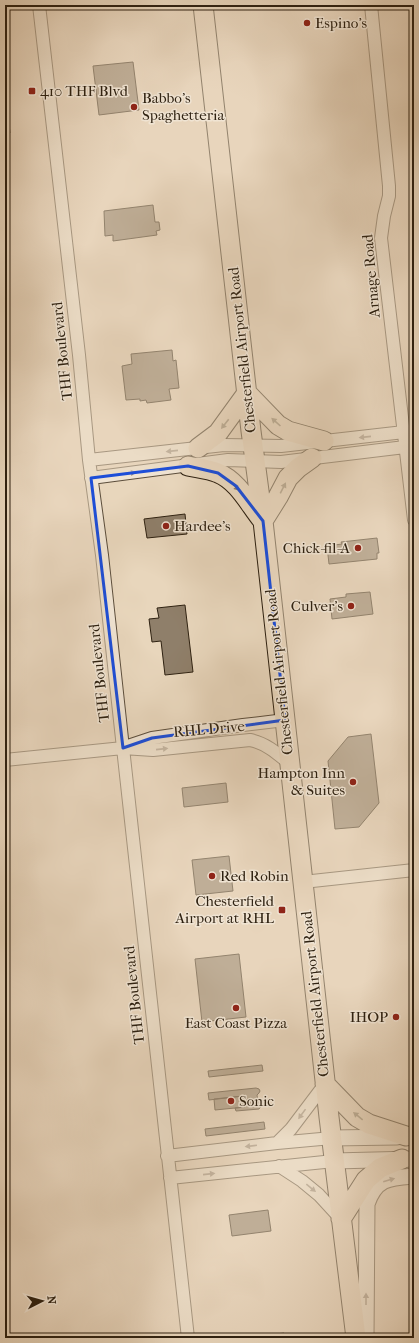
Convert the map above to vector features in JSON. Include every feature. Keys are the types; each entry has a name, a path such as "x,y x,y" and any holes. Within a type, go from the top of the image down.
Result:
{"main road":[{"name":"Chesterfield Airport Road","path":"203,5 263,521 325,1084 356,1338"},
{"path":"198,448 218,432 247,393 278,425 288,431 324,441"},
{"path":"188,466 218,473 228,479 236,486 263,521 288,478 298,468 312,458"},
{"path":"325,1084 357,1116 369,1124 410,1136"},
{"path":"341,1219 366,1180 380,1168 408,1159"}],"street":[{"name":"THF Boulevard","path":"40,5 89,460 102,555 188,1338"},
{"name":"Arnage Road","path":"371,5 389,186 389,196 381,238 414,520"},
{"path":"92,478 228,460 281,446 404,432"},
{"path":"89,460 224,446 254,453 281,462 406,447"},
{"name":"RHL Drive","path":"123,748 152,738 284,720"},
{"name":"RHL Drive","path":"5,760 123,748 152,750 250,740 257,741 266,746 290,764"},
{"path":"303,882 414,870"},
{"path":"276,1143 291,1129 325,1084"},
{"path":"167,1156 332,1138 410,1136"},
{"path":"170,1178 334,1160 408,1159"},
{"path":"279,1166 302,1181 319,1195 341,1219"},
{"path":"366,1338 367,1204 371,1193 381,1182 400,1177 414,1176"}],"highlighted area":[{"path":"188,466 218,473 236,486 263,521 285,720 152,738 123,748 91,478"}],"building":[{"path":"133,62 139,110 99,115 93,66"},
{"path":"5,88 10,133 5,134"},
{"path":"153,205 155,222 159,222 160,230 156,231 157,235 113,241 113,235 105,236 104,211"},
{"path":"172,350 173,361 176,360 179,388 169,389 171,400 147,403 146,400 140,401 140,399 126,400 122,366 132,364 131,354"},
{"name":"Hardee's","path":"185,514 187,534 147,538 144,519"},
{"path":"377,538 379,553 377,553 377,559 329,564 327,546 342,544 341,542"},
{"name":"Culver's","path":"370,592 373,614 332,619 330,599 346,597 346,594"},
{"path":"185,605 193,672 165,675 161,641 152,642 149,619 159,618 157,608"},
{"name":"Hampton Inn & Suites","path":"371,734 379,803 359,827 335,829 328,761 348,737"},
{"path":"226,783 228,802 184,807 182,788"},
{"name":"Red Robin","path":"229,856 233,891 196,895 192,860"},
{"path":"239,954 246,1017 202,1022 195,959"},
{"path":"262,1065 263,1071 209,1077 208,1071"},
{"path":"256,1088 260,1091 257,1095 258,1102 262,1105 259,1109 236,1111 235,1108 245,1107 244,1104 247,1103 247,1099 244,1099 243,1096 209,1100 208,1093"},
{"name":"Sonic","path":"243,1096 244,1099 247,1099 247,1103 244,1104 245,1107 215,1110 214,1099"},
{"path":"264,1122 265,1129 206,1136 205,1129"},
{"path":"268,1210 271,1231 232,1236 229,1215"},
{"path":"284,1333 285,1338 242,1338"}],"place":[{"name":"Espino's","path":"307,23"},
{"name":"410 THF Blvd","path":"32,91"},
{"name":"Babbo's Spaghetteria","path":"134,107"},
{"name":"Hardee's","path":"166,526"},
{"name":"Chick-fil-A","path":"358,548"},
{"name":"Culver's","path":"351,606"},
{"name":"Hampton Inn & Suites","path":"353,782"},
{"name":"Red Robin","path":"212,876"},
{"name":"Chesterfield Airport at RHL","path":"282,910"},
{"name":"East Coast Pizza","path":"236,1008"},
{"name":"IHOP","path":"396,1017"},
{"name":"Sonic","path":"231,1101"}]}
